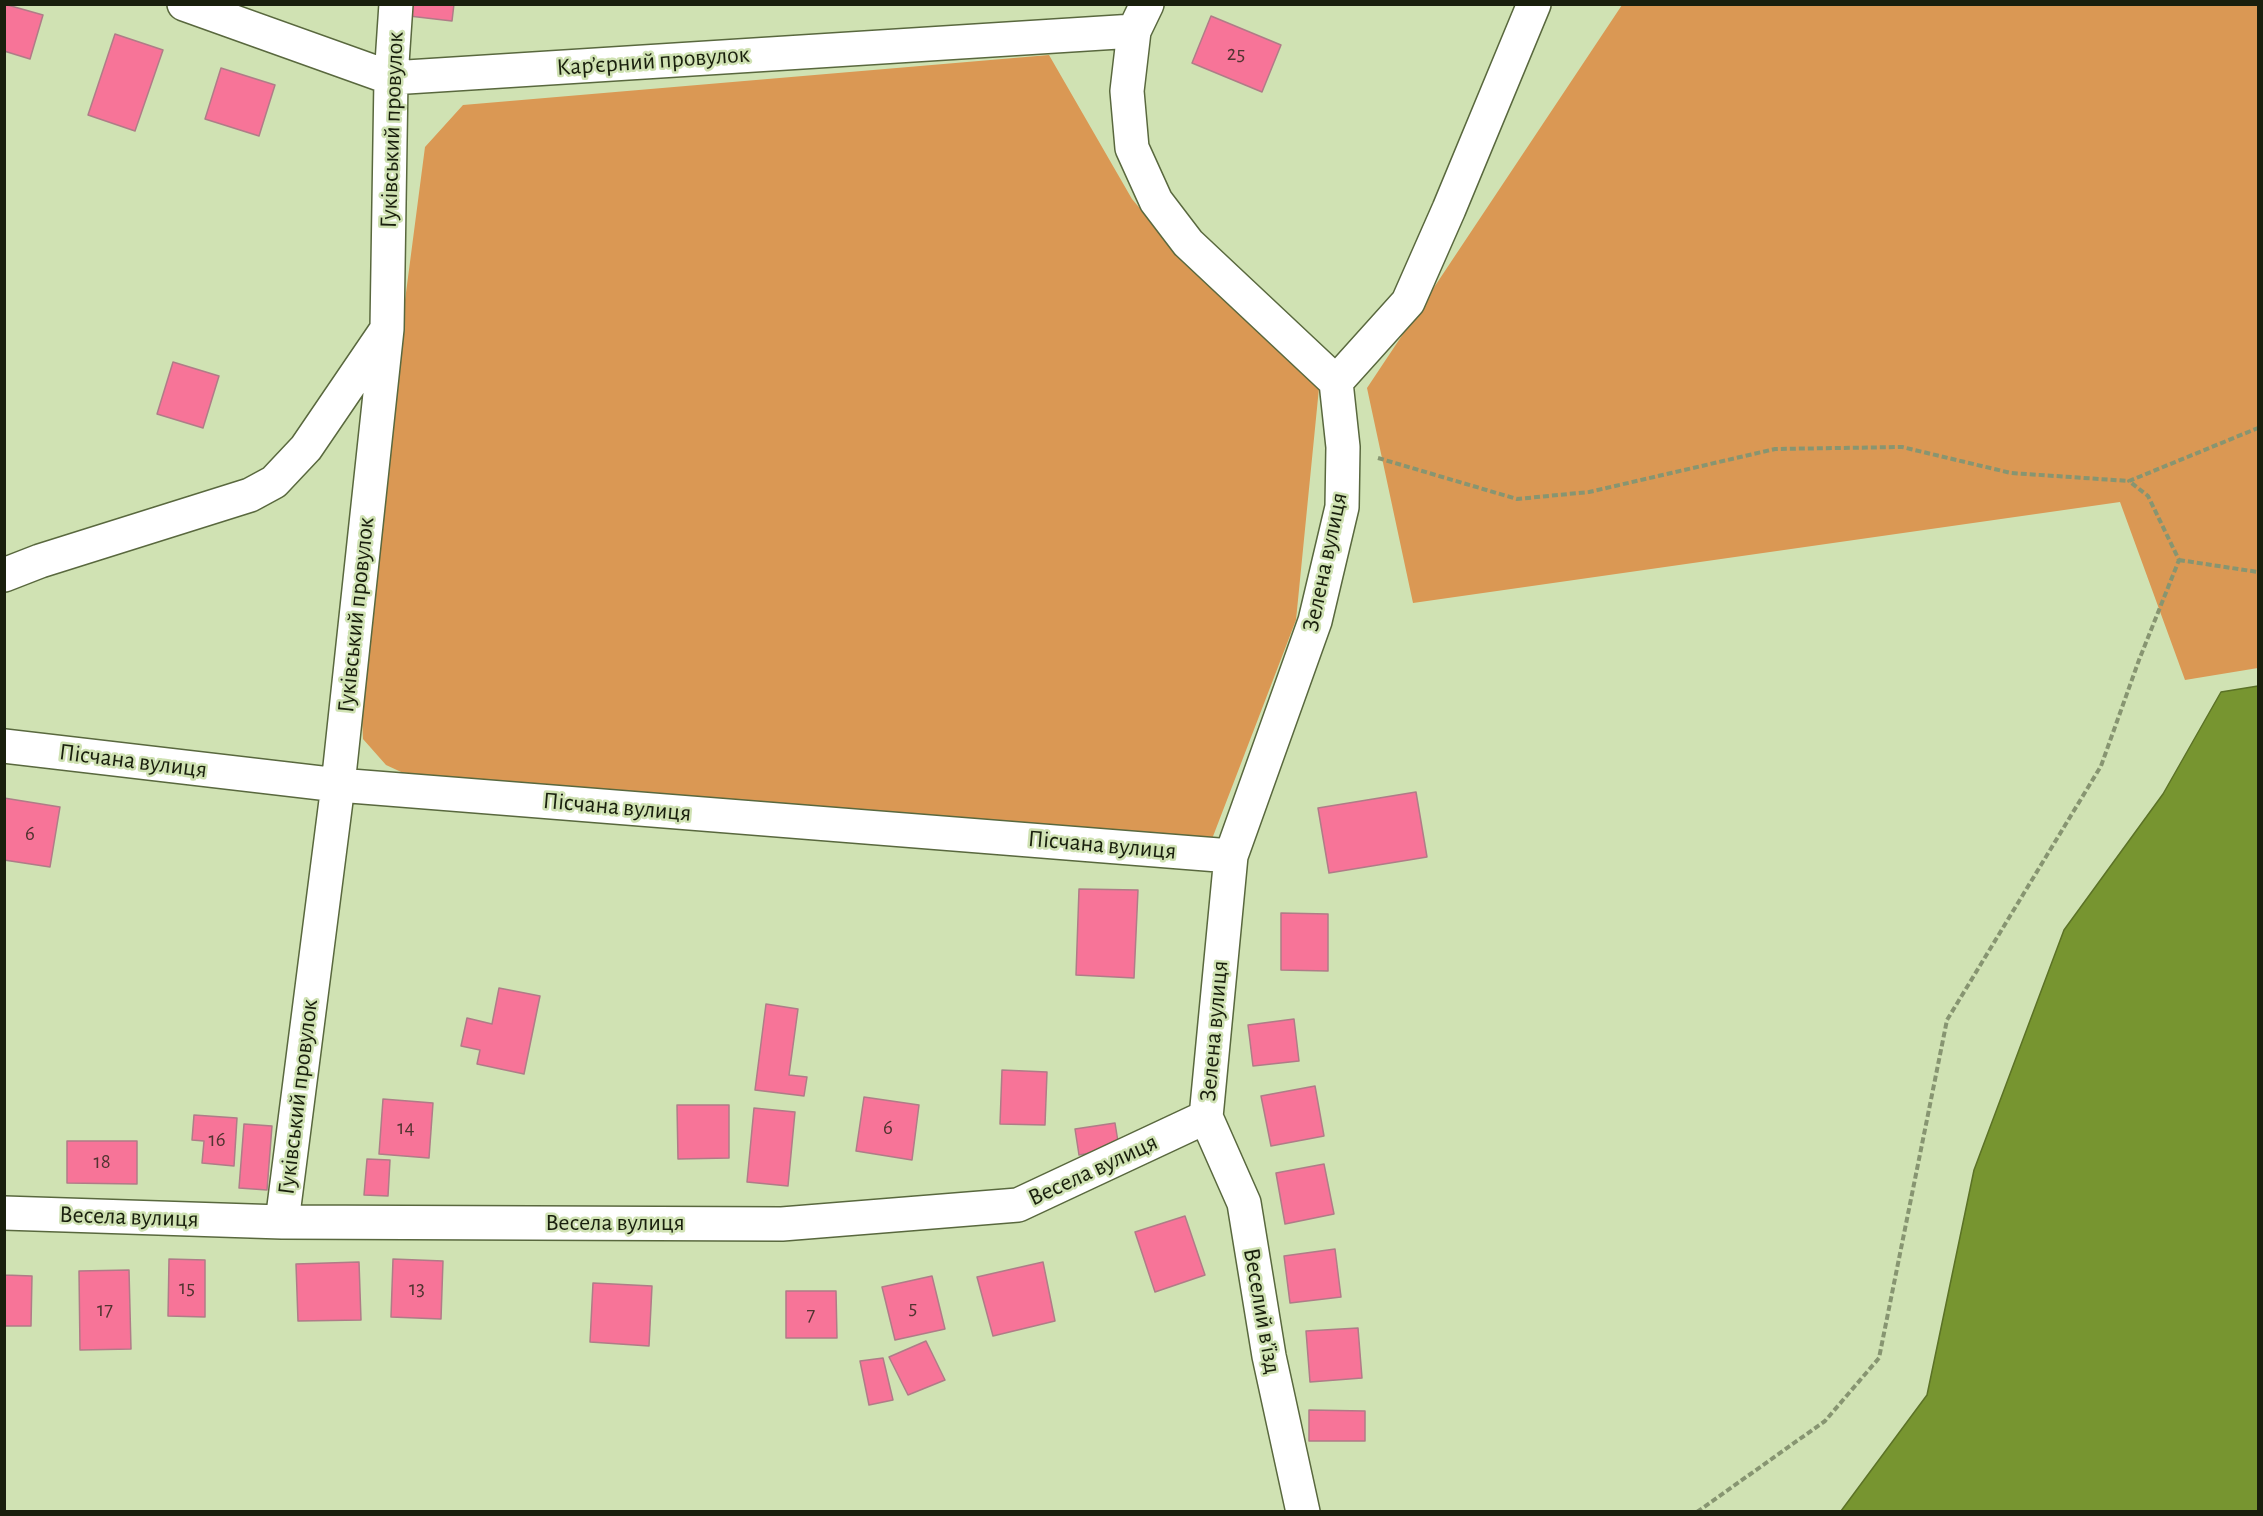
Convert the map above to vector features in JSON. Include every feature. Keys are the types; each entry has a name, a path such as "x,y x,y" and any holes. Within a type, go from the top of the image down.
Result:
{"street":[{"name":"Кар’єрний провулок","path":"184,4 392,78 1140,18"},
{"name":"Гуківський провулок","path":"282,1222 338,785 387,329 392,78 396,4"},
{"path":"1140,18 1127,91 1132,148 1156,201 1188,243 1336,382 1408,302 1534,4"},
{"path":"4,575 40,561 250,495 274,482 306,448 387,329"},
{"name":"Зелена вулиця","path":"1206,1117 1231,855 1315,621 1342,507 1343,447 1336,382"},
{"name":"Пісчана вулиця","path":"4,746 338,785 1231,855"},
{"name":"Весела вулиця","path":"4,1213 282,1222 782,1224 1018,1205 1206,1117"},
{"name":"Веселий в’їзд","path":"1206,1117 1244,1203 1269,1356 1304,1512"}],"path":[{"path":"1343,447 1517,499 1589,492 1775,449 1902,447 2011,473 2129,481 2259,428"},
{"path":"1696,1512 1825,1421 1879,1358 1947,1020 2101,766 2139,660 2179,560 2148,496 2129,481"},
{"path":"2179,560 2259,572"}],"shaded area":[{"path":"1622,5 2258,5 2258,668 2185,680 2120,502 1413,603 1367,388"},
{"path":"1049,55 1132,199 1186,263 1319,388 1296,620 1212,839 412,777 386,765 363,739 361,699 401,331 425,147 463,105"},
{"path":"2258,686 2258,1511 1841,1511 1927,1395 1974,1170 2064,930 2163,794 2221,692"}],"building":[{"path":"4,4 43,15 30,59 4,51"},
{"path":"411,4 454,4 452,21 409,16"},
{"path":"1211,16 1281,45 1262,92 1192,63"},
{"path":"115,34 163,50 135,131 88,115"},
{"path":"221,68 275,85 259,136 205,119"},
{"path":"173,362 219,376 203,428 157,414"},
{"path":"1416,792 1427,857 1329,873 1318,808"},
{"path":"4,798 60,807 50,867 4,860"},
{"path":"1079,889 1138,890 1134,978 1076,975"},
{"path":"1281,913 1328,914 1328,971 1281,970"},
{"path":"499,988 540,996 524,1074 477,1064 480,1050 461,1046 467,1018 492,1024"},
{"path":"766,1004 798,1009 789,1075 807,1077 804,1096 755,1090"},
{"path":"1294,1019 1299,1061 1253,1066 1248,1025"},
{"path":"1002,1070 1047,1072 1045,1125 1000,1124"},
{"path":"1315,1086 1324,1136 1271,1146 1261,1096"},
{"path":"864,1097 919,1105 912,1160 856,1151"},
{"path":"383,1099 433,1103 429,1158 379,1154"},
{"path":"677,1105 729,1105 729,1158 678,1159"},
{"path":"754,1108 795,1112 788,1186 747,1182"},
{"path":"194,1115 237,1118 234,1166 202,1163 204,1141 192,1140"},
{"path":"1115,1123 1119,1148 1079,1155 1075,1129"},
{"path":"244,1124 272,1126 267,1190 239,1188"},
{"path":"67,1141 137,1141 137,1184 67,1183"},
{"path":"367,1159 390,1160 388,1196 364,1195"},
{"path":"1324,1164 1334,1214 1285,1224 1276,1173"},
{"path":"1185,1216 1205,1275 1155,1292 1135,1232"},
{"path":"1335,1249 1341,1297 1290,1303 1284,1256"},
{"path":"4,1257 5,1275 32,1276 31,1326 4,1326"},
{"path":"169,1259 205,1260 205,1317 168,1316"},
{"path":"393,1259 443,1261 441,1319 391,1317"},
{"path":"359,1262 361,1320 298,1321 296,1264"},
{"path":"1043,1262 1055,1321 993,1336 977,1277"},
{"path":"129,1270 131,1349 80,1350 79,1271"},
{"path":"932,1276 945,1329 895,1340 882,1287"},
{"path":"593,1283 652,1286 649,1346 590,1342"},
{"path":"786,1291 836,1291 837,1338 786,1338"},
{"path":"1358,1328 1362,1378 1310,1382 1306,1331"},
{"path":"926,1341 945,1380 908,1395 889,1357"},
{"path":"883,1358 893,1400 869,1405 860,1361"},
{"path":"1309,1410 1365,1411 1365,1441 1309,1441"}]}
